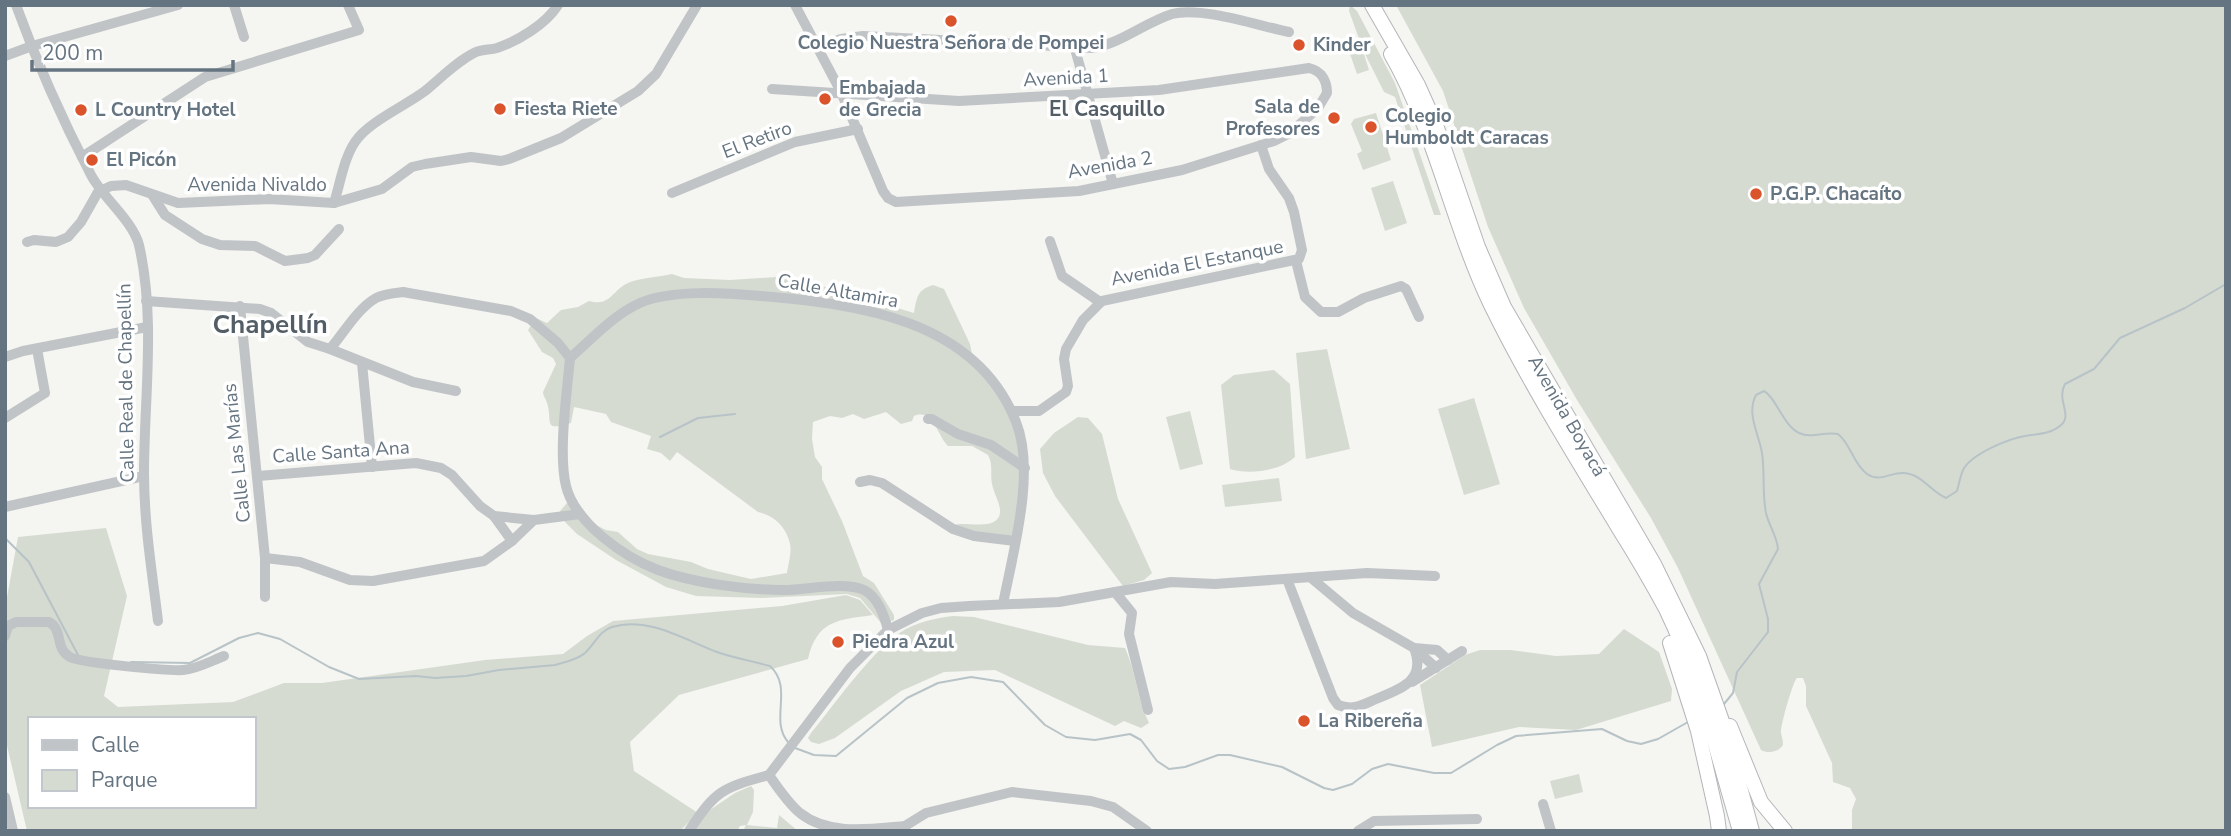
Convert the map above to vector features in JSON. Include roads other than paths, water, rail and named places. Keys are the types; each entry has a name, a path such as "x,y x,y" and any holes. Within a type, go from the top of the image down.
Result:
{"highway":[{"name":"Avenida Boyacá","path":"1361,5 1393,57 1411,93 1491,305 1537,389 1648,575 1672,624 1670,644 1703,692"},
{"name":"Avenida Boyacá","path":"1372,5 1418,85 1436,125 1478,247 1504,307 1654,564 1704,667 1703,692"},
{"path":"1703,692 1752,831"},
{"path":"1703,692 1714,724 1740,831"},
{"path":"1714,724 1718,831"},
{"path":"1714,724 1759,799 1785,831"}],"street":[{"name":"Calle Real de Chapellín","path":"16,5 82,156 100,190 136,237 146,302 144,476 149,554 158,621"},
{"path":"234,5 244,37"},
{"path":"82,156 205,77 359,30 348,5"},
{"path":"334,203 351,150 356,140 366,131 474,53 503,45 524,34 549,17 558,5"},
{"name":"Avenida Nivaldo","path":"100,190 125,185 178,203 270,199 334,203 382,189 412,167 471,158 501,161 561,138 647,84 663,63 697,5"},
{"path":"795,5 858,129"},
{"path":"5,56 172,6"},
{"path":"819,48 841,39 863,36 1093,48 1115,43 1174,14 1203,9 1290,32"},
{"path":"1075,49 1113,184"},
{"name":"Avenida 1","path":"772,89 959,101 1159,90 1309,68 1319,72 1326,82 1327,93 1318,108"},
{"name":"Avenida 2","path":"858,129 883,191 892,201 902,203 1079,191 1182,170 1290,133 1318,108"},
{"name":"El Retiro","path":"672,193 795,142 858,129"},
{"name":"Avenida El Estanque","path":"1012,411 1039,411 1066,392 1066,349 1083,320 1100,302 1108,298 1296,261 1300,257 1302,250 1294,212 1289,198 1269,169 1261,145"},
{"path":"27,242 56,242 68,237 81,222 100,190"},
{"path":"153,196 165,215 202,239 220,245 256,246 285,261 308,258 315,254 339,229"},
{"path":"1050,241 1062,276 1100,302"},
{"path":"1296,261 1305,297 1321,312 1338,312 1364,298 1401,286 1406,289 1419,317"},
{"path":"330,349 368,304 377,297 403,292 511,311 530,318 558,343 569,358 565,483 570,499 580,514 612,544 656,569 681,577 782,590 851,586 866,591 883,612 888,630"},
{"name":"Calle Altamira","path":"569,358 616,317 641,303 663,297 738,294 796,299 872,311 906,321 936,335 960,349 1000,387 1022,440 1025,468 1003,604"},
{"path":"146,302 260,309 271,313 308,342 412,382 456,391"},
{"name":"Calle Las Marías","path":"240,306 258,476 265,558 265,597"},
{"path":"5,357 147,327"},
{"path":"5,418 45,393 37,349"},
{"path":"362,363 372,467"},
{"path":"928,419 958,434 991,444 1025,468"},
{"name":"Calle Santa Ana","path":"258,476 416,463 441,468 452,475 480,506 494,516 512,541"},
{"path":"5,507 144,476"},
{"path":"860,482 870,480 882,483 953,529 974,536 1015,541"},
{"path":"494,516 534,520 580,514"},
{"path":"265,558 300,562 350,580 373,581 473,564 493,556 534,520"},
{"path":"689,831 716,794 769,775 850,668 888,630 902,621 941,608 1059,602 1171,582 1215,584 1377,573 1435,576"},
{"path":"1310,577 1353,613 1414,648 1436,668"},
{"path":"1287,579 1338,705 1354,708 1408,684 1462,651"},
{"path":"1135,588 1129,635 1148,710"},
{"path":"1115,592 1132,612"},
{"path":"5,636 11,623 49,622 57,629 61,649 71,659 109,664 180,670 224,656"},
{"path":"1414,648 1437,650 1448,660"},
{"path":"1408,684 1416,671 1414,648"},
{"path":"769,775 795,808 818,824 836,828 904,828 926,813 1012,792 1091,800 1113,807 1147,831"},
{"path":"5,797 13,831"},
{"path":"1543,804 1551,831"},
{"path":"1358,831 1374,821 1477,819"}],"waterway":[{"path":"1724,704 1733,693 1737,672 1768,632 1768,619 1759,584 1778,549 1765,505 1762,453 1752,409 1756,395 1764,391 1768,394 1788,423 1799,433 1838,434 1867,474 1876,477 1910,474 1946,498 1957,491 1962,473 1974,458 2009,440 2049,432 2061,425 2065,417 2062,396 2065,384 2094,369 2120,338 2185,308 2226,284"},
{"path":"660,437 698,418 735,414"},
{"path":"5,538 29,562 78,655"},
{"path":"131,662 190,663 239,638 258,633 280,639 329,667 359,679 466,676 567,662 585,653 608,629 626,624 639,625 666,631 723,654 770,666 780,684 781,724 788,742"},
{"path":"795,748 814,755 836,756 907,698 938,683 971,677 1003,682 1045,725 1066,737 1095,740 1130,734 1141,740 1157,761 1169,769 1185,767 1218,755 1230,755 1282,767 1333,790 1352,784 1372,769 1388,764 1434,773 1451,773 1516,736 1602,729 1627,741 1641,744 1658,739 1688,722"}],"place":[{"name":"Colegio Nuestra Señora de Pompei","path":"951,21"},
{"name":"Kinder","path":"1299,45"},
{"name":"Embajada de Grecia","path":"825,99"},
{"name":"Fiesta Riete","path":"500,109"},
{"name":"L Country Hotel","path":"81,110"},
{"name":"Sala de Profesores","path":"1334,118"},
{"name":"Colegio Humboldt Caracas","path":"1371,127"},
{"name":"El Picón","path":"92,160"},
{"name":"P.G.P. Chacaíto","path":"1756,194"},
{"name":"Piedra Azul","path":"838,642"},
{"name":"La Ribereña","path":"1304,721"}],"district":[{"name":"El Casquillo","path":"1107,109"},
{"name":"Chapellín","path":"270,324"}]}
